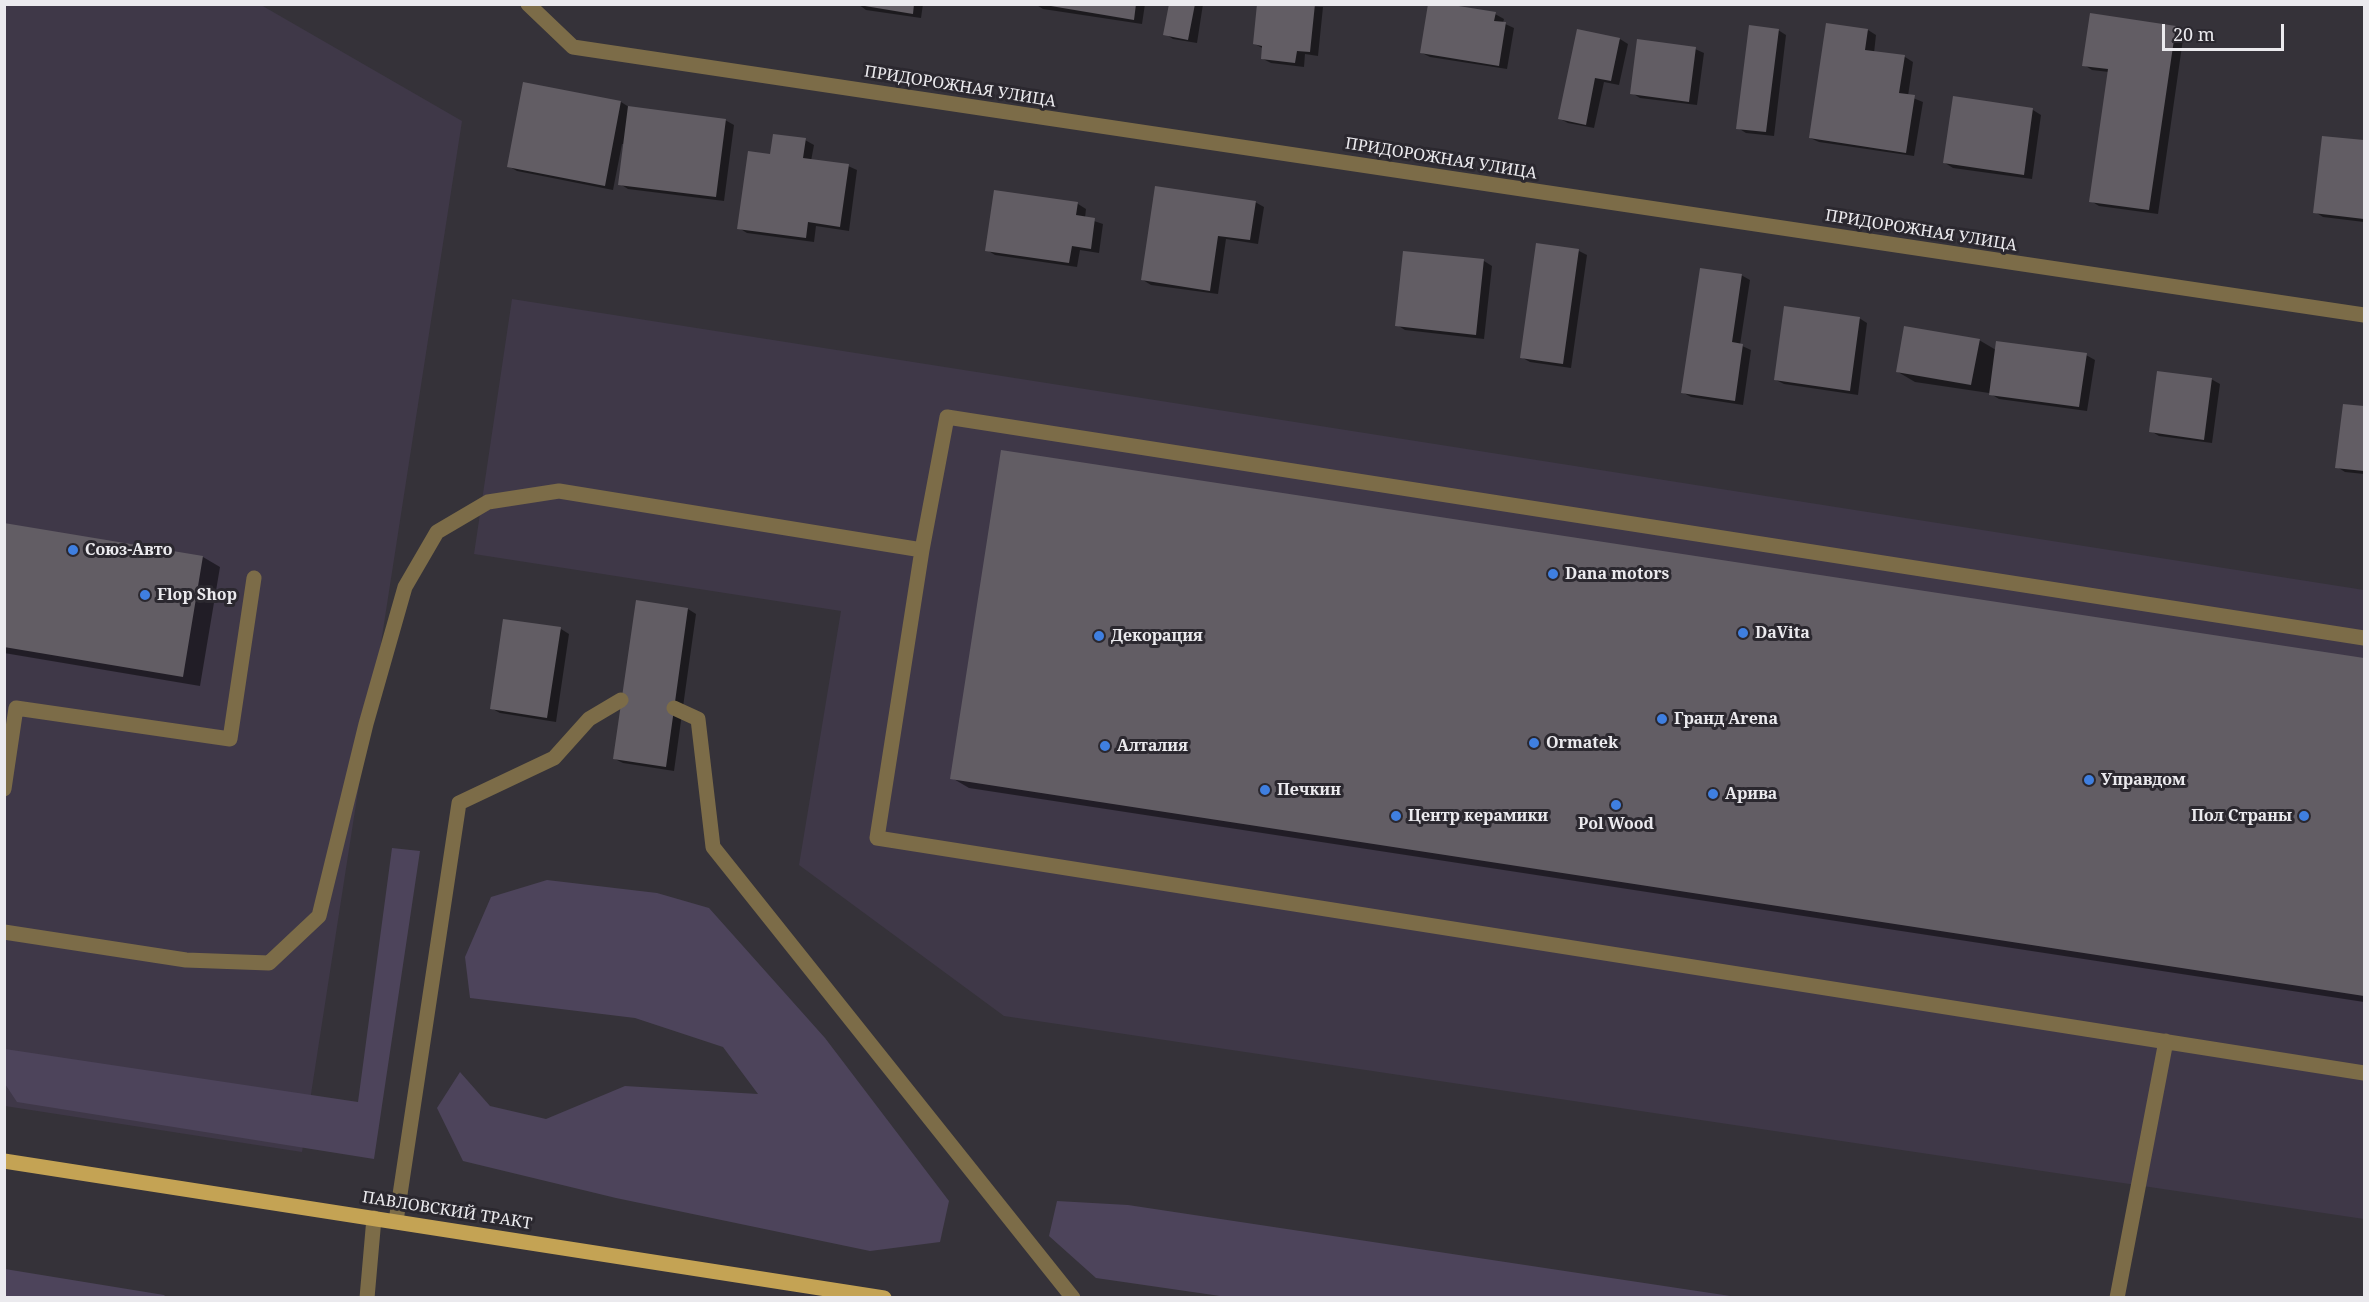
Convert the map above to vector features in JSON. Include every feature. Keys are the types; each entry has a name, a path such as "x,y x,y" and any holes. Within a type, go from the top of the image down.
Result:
{"main road":[{"name":"ПАВЛОВСКИЙ ТРАКТ","path":"4,1161 884,1298"}],"street":[{"name":"ПРИДОРОЖНАЯ УЛИЦА","path":"528,4 573,47 2364,315"},
{"path":"2364,638 947,417 922,550 877,838 2364,1073"},
{"path":"4,932 186,960 269,963 319,916 366,724 405,587 437,532 488,501 559,491 922,550"},
{"path":"4,789 16,708 230,739 254,578"},
{"path":"396,1221 459,803 554,758 589,719 621,700"},
{"path":"674,708 698,719 713,847 1073,1298"},
{"path":"2116,1298 2166,1041"},
{"path":"367,1298 374,1218"}],"shaded area":[{"path":"4,5 261,5 462,121 302,1152 5,1106"},
{"path":"512,299 2364,590 2364,1219 1004,1016 799,865 841,611 474,554"},
{"path":"392,848 420,851 374,1159 17,1102 5,1084 5,1049 358,1102"},
{"path":"547,880 657,893 709,908 825,1038 949,1201 940,1242 870,1251 616,1198 463,1161 437,1108 460,1072 490,1106 546,1119 625,1086 758,1094 723,1047 635,1018 470,998 465,957 491,897"},
{"path":"1057,1201 1128,1205 1737,1297 1227,1297 1096,1278 1049,1236"},
{"path":"5,1269 164,1295 166,1297 5,1297"}],"building":[{"path":"853,4 914,4 913,14"},
{"path":"1039,4 1136,4 1134,20"},
{"path":"1169,4 1195,4 1188,40 1163,35"},
{"path":"1257,4 1315,4 1310,52 1297,51 1295,63 1261,59 1262,46 1253,44"},
{"path":"1428,4 1446,4 1496,12 1494,21 1506,22 1499,66 1420,53"},
{"path":"2090,13 2176,26 2149,210 2089,202 2108,69 2082,66"},
{"path":"1826,23 1868,29 1865,50 1905,55 1899,93 1915,95 1906,153 1809,138"},
{"path":"1749,25 1779,29 1766,132 1736,129"},
{"path":"1577,29 1620,38 1611,81 1595,78 1586,125 1558,119"},
{"path":"1637,39 1696,47 1689,102 1630,94"},
{"path":"523,82 621,101 605,186 507,167"},
{"path":"1953,96 2033,108 2024,175 1943,163"},
{"path":"628,106 726,119 716,197 618,185"},
{"path":"773,134 806,138 803,158 849,164 840,227 808,222 806,238 737,229 748,151 770,154"},
{"path":"2322,136 2364,140 2364,219 2313,213"},
{"path":"1155,186 1256,201 1250,240 1218,236 1210,291 1141,280"},
{"path":"994,190 1078,202 1076,215 1095,218 1091,249 1072,246 1069,263 985,251"},
{"path":"1536,243 1579,249 1563,364 1520,358"},
{"path":"1403,251 1484,259 1476,335 1395,326"},
{"path":"1700,268 1742,274 1732,342 1743,344 1735,401 1681,393"},
{"path":"1784,306 1860,317 1850,391 1774,380"},
{"path":"1904,326 1980,339 1971,385 1896,372"},
{"path":"1996,341 2087,353 2079,407 1989,395"},
{"path":"2157,371 2212,378 2204,440 2149,432"},
{"path":"2343,404 2364,406 2364,471 2335,468"},
{"name":"Гранд Arena","path":"1001,450 2364,658 2364,996 950,779"},
{"path":"4,523 203,556 183,677 4,647"},
{"path":"636,600 688,608 666,767 613,759"},
{"path":"503,619 561,627 547,718 490,709"}],"place":[{"name":"Союз-Авто","path":"73,550"},
{"name":"Dana motors","path":"1553,574"},
{"name":"Flop Shop","path":"145,595"},
{"name":"DaVita","path":"1743,633"},
{"name":"Декорация","path":"1099,636"},
{"name":"Гранд Arena","path":"1662,719"},
{"name":"Ormatek","path":"1534,743"},
{"name":"Алталия","path":"1105,746"},
{"name":"Управдом","path":"2089,780"},
{"name":"Печкин","path":"1265,790"},
{"name":"Арива","path":"1713,794"},
{"name":"Pol Wood","path":"1616,805"},
{"name":"Центр керамики","path":"1396,816"},
{"name":"Пол Страны","path":"2304,816"}]}
